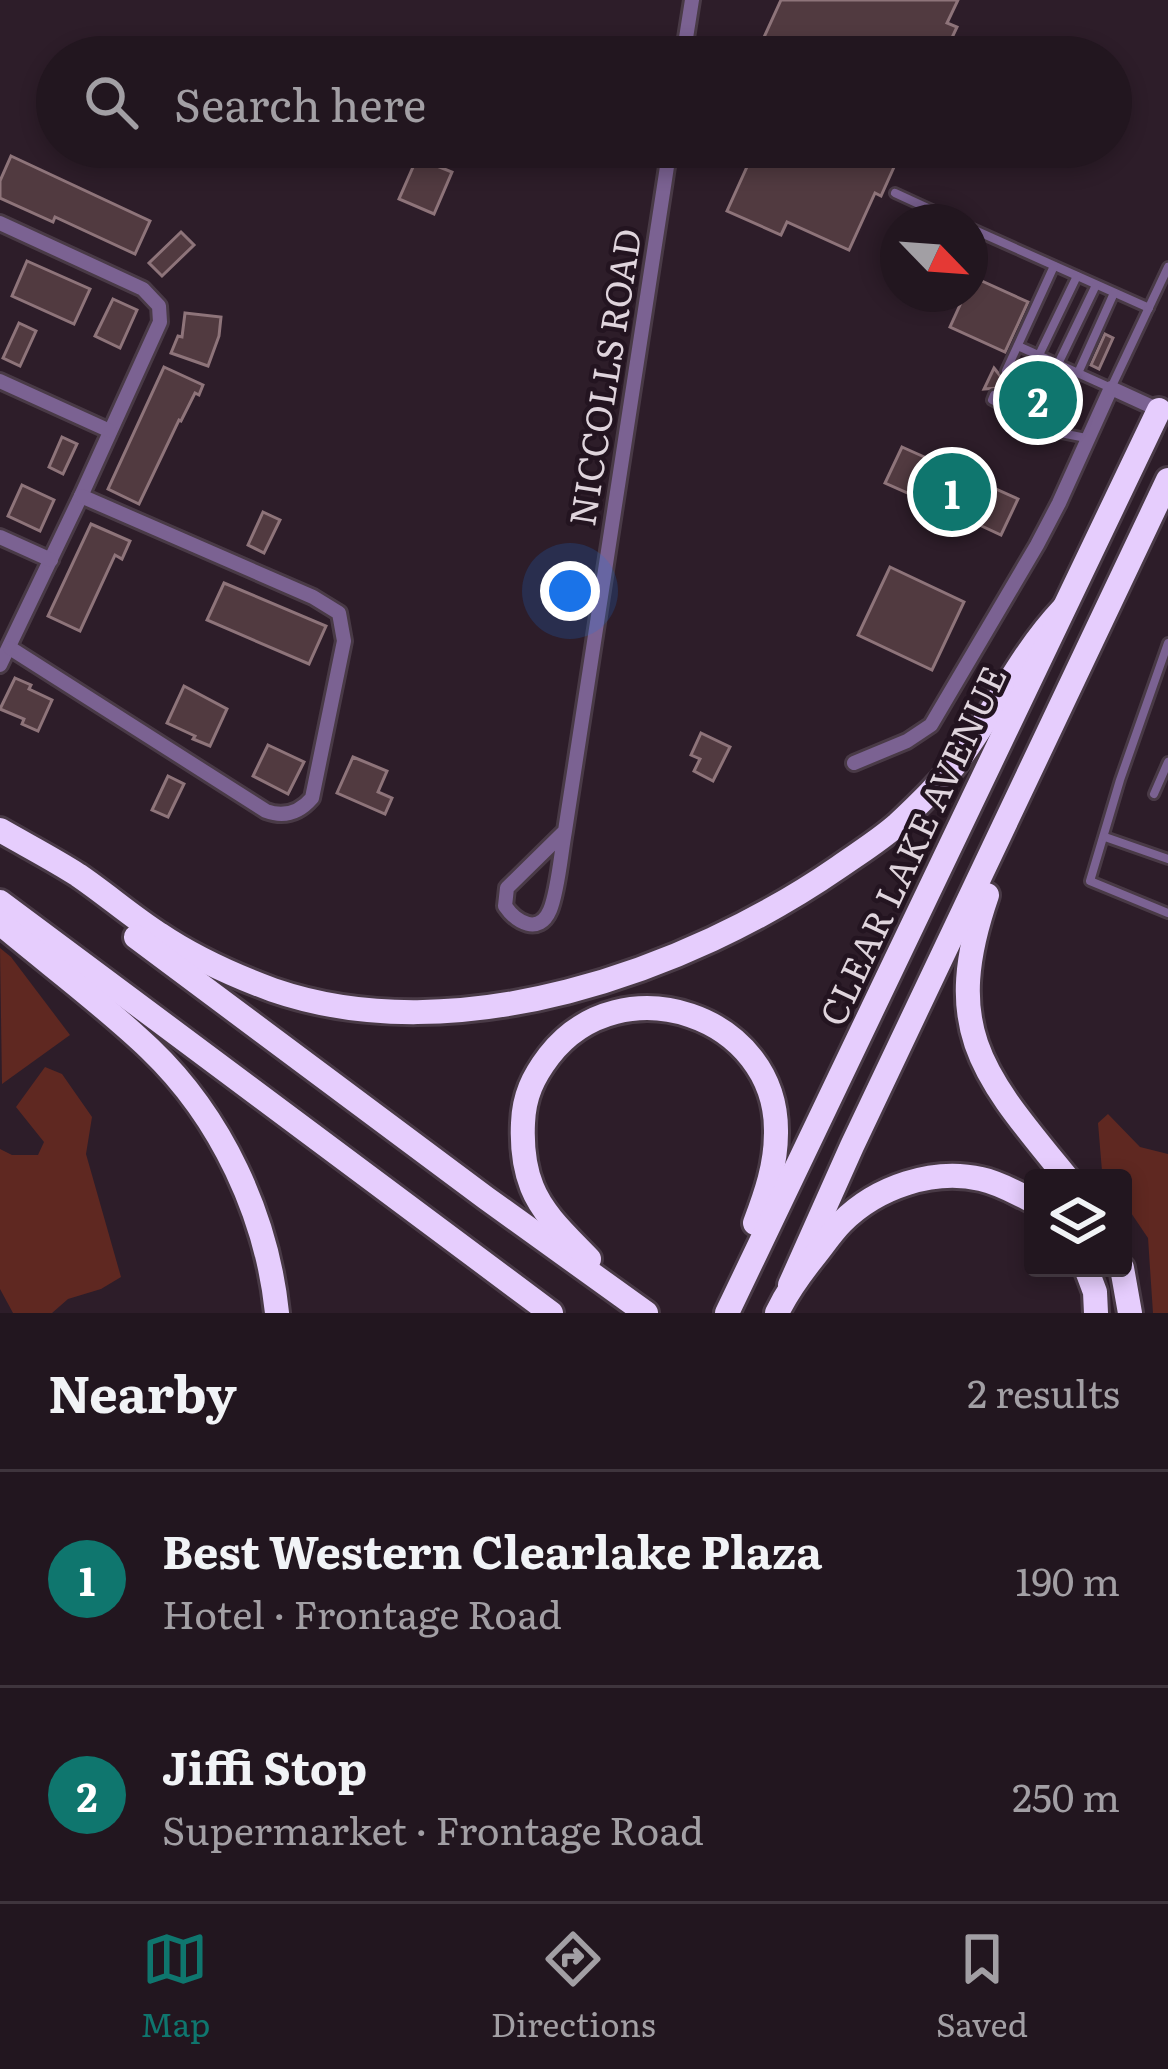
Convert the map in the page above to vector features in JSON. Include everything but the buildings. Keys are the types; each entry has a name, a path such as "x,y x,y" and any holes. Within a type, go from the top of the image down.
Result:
{"highway":[{"name":"CLEAR LAKE AVENUE","path":"730,1308 1159,410"},
{"name":"CLEAR LAKE AVENUE","path":"790,1285 1168,480"},
{"path":"0,832 79,875 161,936 287,994 339,1006 404,1012 531,998 622,975 751,922 798,896 895,827 959,760 1035,640 1063,609"},
{"path":"1021,794 974,931 966,993 976,1047 987,1071 1060,1169"},
{"path":"0,832 644,1312"},
{"path":"0,902 551,1313"},
{"path":"0,923 152,1051 194,1100 241,1180 270,1268 277,1313"},
{"path":"644,1312 555,1224 532,1187 523,1139 528,1092 557,1046 596,1017 643,1007 682,1011 716,1027 741,1047 765,1083 776,1128 772,1175 730,1308"},
{"path":"777,1313 790,1285 842,1222 898,1185 934,1178 977,1178 1024,1197"},
{"path":"1089,1277 1096,1313"},
{"path":"1124,1277 1130,1313"}],"street":[{"path":"686,36 692,0"},
{"name":"NICCOLLS ROAD","path":"565,831 507,888 505,906 521,923 542,921 550,910 565,831 667,168"},
{"path":"0,223 143,289 159,306 160,322 0,665"},
{"path":"0,381 110,431"},
{"path":"854,764 931,725 949,699 1037,545 1111,388 1159,410"},
{"path":"10,648 266,811 297,811 313,798 344,641 339,614 313,598 81,496"},
{"path":"0,537 51,560"}],"lane":[{"path":"895,193 919,204"},
{"path":"988,235 1149,308"},
{"path":"1006,371 1054,266"},
{"path":"1018,346 1111,388 1168,267"},
{"path":"1039,355 1077,276"},
{"path":"1058,364 1096,284"},
{"path":"1078,373 1114,293"},
{"path":"994,395 992,400 1056,432 1086,438"},
{"path":"1168,643 1090,881 1168,913"},
{"path":"1154,794 1168,762"},
{"path":"1105,837 1168,859"}],"shaded area":[{"path":"0,948 70,1035 2,1084"},
{"path":"45,1067 62,1074 92,1117 86,1154 121,1277 68,1299 52,1313 13,1313 0,1289 0,1149 12,1155 38,1155 44,1142 16,1107"},
{"path":"1108,1114 1140,1147 1168,1154 1168,1313 1153,1313 1148,1238 1132,1214 1132,1169 1102,1169 1098,1123"}],"place":[{"name":"Jiffi Stop","path":"1038,400"},
{"name":"Best Western Clearlake Plaza","path":"952,492"}]}
